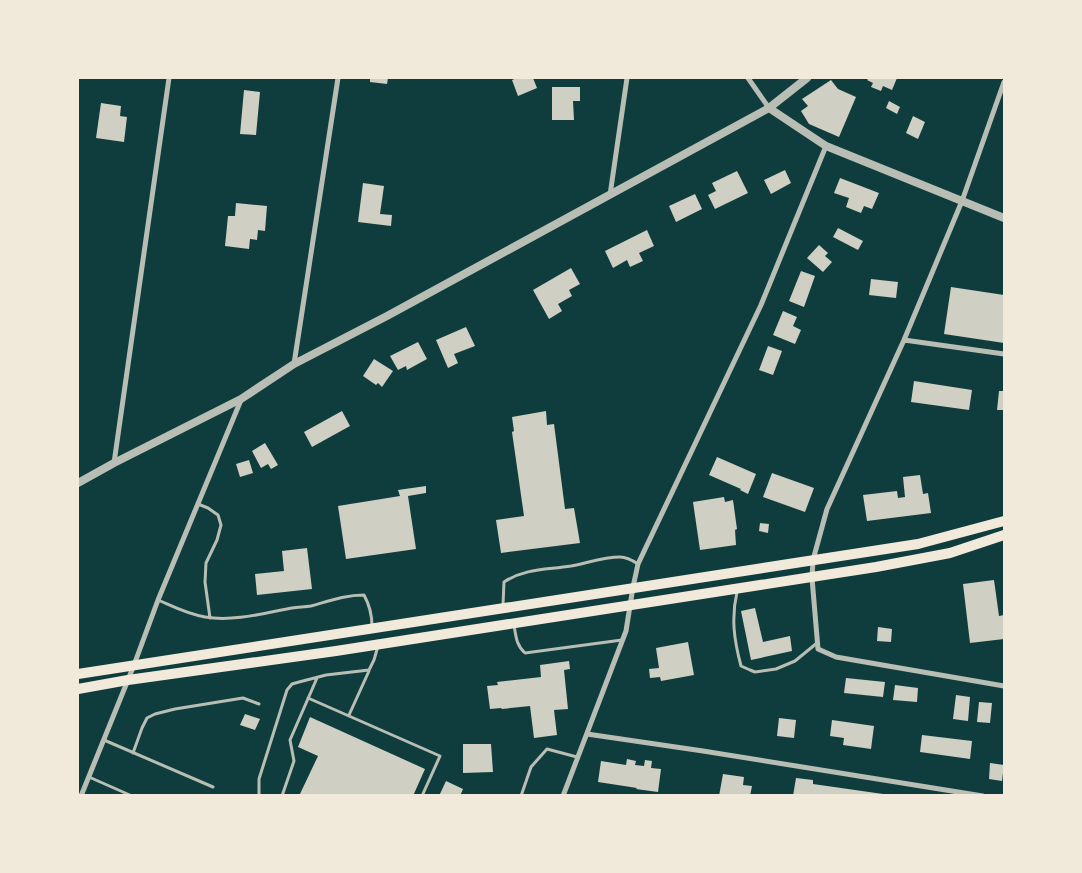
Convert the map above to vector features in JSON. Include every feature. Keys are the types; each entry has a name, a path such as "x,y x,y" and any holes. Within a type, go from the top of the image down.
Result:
{"main road":[{"path":"78,674 918,544 1004,521"},
{"path":"78,689 812,578 950,553 1004,535"}],"street":[{"path":"114,463 169,78"},
{"path":"294,364 338,78"},
{"path":"610,195 627,78"},
{"path":"748,78 769,108 826,146 1004,218"},
{"path":"78,483 241,399 294,364 387,316 769,108 807,78"},
{"path":"1004,82 962,201 904,340 827,509 813,560 812,578 818,649 836,657 1004,686"},
{"path":"564,796 626,631 638,564 761,305 826,146"},
{"path":"904,340 1004,354"},
{"path":"80,796 241,399"},
{"path":"587,734 983,796"}],"lane":[{"path":"198,504 218,515 221,525 217,540 206,563 205,582 210,618"},
{"path":"503,608 504,582 511,577 544,568 569,566 616,557 631,559 638,564"},
{"path":"738,588 734,602 733,628 741,666 756,672 776,669 794,661 817,644"},
{"path":"158,600 183,612 210,618 238,618 310,606 353,595 364,595 372,611 372,628"},
{"path":"513,623 516,641 520,649 525,653 622,640"},
{"path":"349,715 374,660 379,644"},
{"path":"259,796 259,779 287,690 292,684 326,675 369,670"},
{"path":"282,796 294,761 290,740 317,677"},
{"path":"133,753 147,718 155,714 243,698 259,704"},
{"path":"308,698 440,756 422,796"},
{"path":"103,740 213,787"},
{"path":"521,796 531,767 547,749 578,757"},
{"path":"88,776 130,795"}],"building":[{"path":"370,78 388,78 387,84 370,82"},
{"path":"517,78 533,78 537,88 518,96 512,80"},
{"path":"869,78 897,78 892,90 883,86 881,91 871,87 873,83 867,80"},
{"path":"831,80 838,89 856,97 839,137 809,124 801,111 808,106 802,99"},
{"path":"552,87 580,87 580,101 573,101 574,120 552,120"},
{"path":"244,90 260,92 256,135 240,134"},
{"path":"889,101 900,107 897,114 886,108"},
{"path":"101,103 121,106 120,116 127,117 124,142 96,138"},
{"path":"913,116 925,122 918,139 906,133"},
{"path":"785,170 791,183 771,194 764,180"},
{"path":"737,171 748,193 715,209 708,195 716,191 712,183"},
{"path":"840,178 879,193 872,209 864,206 861,213 846,207 849,198 834,193"},
{"path":"363,183 384,186 380,214 392,215 391,226 358,222"},
{"path":"695,194 702,209 676,222 669,206"},
{"path":"236,203 267,206 265,231 258,230 257,240 250,239 249,249 225,246 228,216 235,216"},
{"path":"838,228 863,241 858,250 833,237"},
{"path":"647,230 654,246 639,253 643,261 630,267 627,260 613,268 605,251"},
{"path":"819,245 828,253 825,256 832,262 823,272 807,258"},
{"path":"571,268 580,284 569,290 572,296 558,304 562,311 549,319 533,290"},
{"path":"801,271 815,276 804,307 789,301"},
{"path":"871,279 898,282 896,298 869,295"},
{"path":"951,287 1004,295 1004,343 944,334"},
{"path":"783,311 797,317 793,326 801,330 795,344 773,335"},
{"path":"466,327 475,346 454,354 458,363 448,368 436,340"},
{"path":"418,342 427,359 407,370 406,366 398,370 390,356"},
{"path":"768,346 782,351 773,375 759,370"},
{"path":"374,359 393,371 382,387 363,376"},
{"path":"914,381 972,390 969,410 911,402"},
{"path":"999,391 1004,391 1004,410 997,410"},
{"path":"342,411 350,426 312,447 304,432"},
{"path":"546,411 547,425 554,424 565,509 574,508 580,543 501,553 496,520 524,516 512,432 514,431 512,417"},
{"path":"265,443 278,465 271,469 268,464 261,468 252,451"},
{"path":"717,457 756,474 748,494 709,475"},
{"path":"249,460 253,473 240,477 236,464"},
{"path":"772,473 814,488 805,512 763,497"},
{"path":"920,475 923,494 928,493 931,513 867,521 863,495 897,491 898,498 905,497 903,477"},
{"path":"426,486 426,493 408,496 416,549 346,559 338,506 400,496 398,490"},
{"path":"724,497 725,502 733,500 737,529 735,530 736,545 700,550 693,502"},
{"path":"760,523 769,524 768,533 759,531"},
{"path":"307,548 312,589 257,595 255,574 284,571 282,551"},
{"path":"994,580 999,616 1004,615 1004,639 970,643 963,584"},
{"path":"755,608 763,642 790,636 792,651 751,660 741,611"},
{"path":"878,627 892,629 891,642 877,641"},
{"path":"688,642 694,675 661,681 660,677 650,678 649,669 659,668 656,648"},
{"path":"569,661 570,669 564,670 568,709 554,710 557,735 534,738 530,706 490,709 487,686 498,685 497,682 541,677 540,665"},
{"path":"846,678 885,682 883,697 844,693"},
{"path":"895,685 918,688 917,702 893,700"},
{"path":"956,695 970,697 968,721 953,719"},
{"path":"979,702 992,703 990,723 977,722"},
{"path":"245,714 260,719 255,730 240,725"},
{"path":"310,717 425,769 413,796 299,796 318,756 298,747"},
{"path":"779,718 796,720 794,738 777,736"},
{"path":"832,720 874,726 871,749 843,745 844,738 830,736"},
{"path":"922,735 972,741 970,759 920,752"},
{"path":"463,744 491,744 493,772 463,773"},
{"path":"627,759 636,761 635,765 644,766 645,760 652,761 651,768 661,769 658,792 598,782 601,761 626,765"},
{"path":"990,763 1004,765 1002,781 989,779"},
{"path":"723,774 744,777 743,785 752,786 750,796 719,796"},
{"path":"796,778 813,780 813,784 883,794 883,796 793,796"},
{"path":"446,781 463,789 460,796 439,796"}]}
